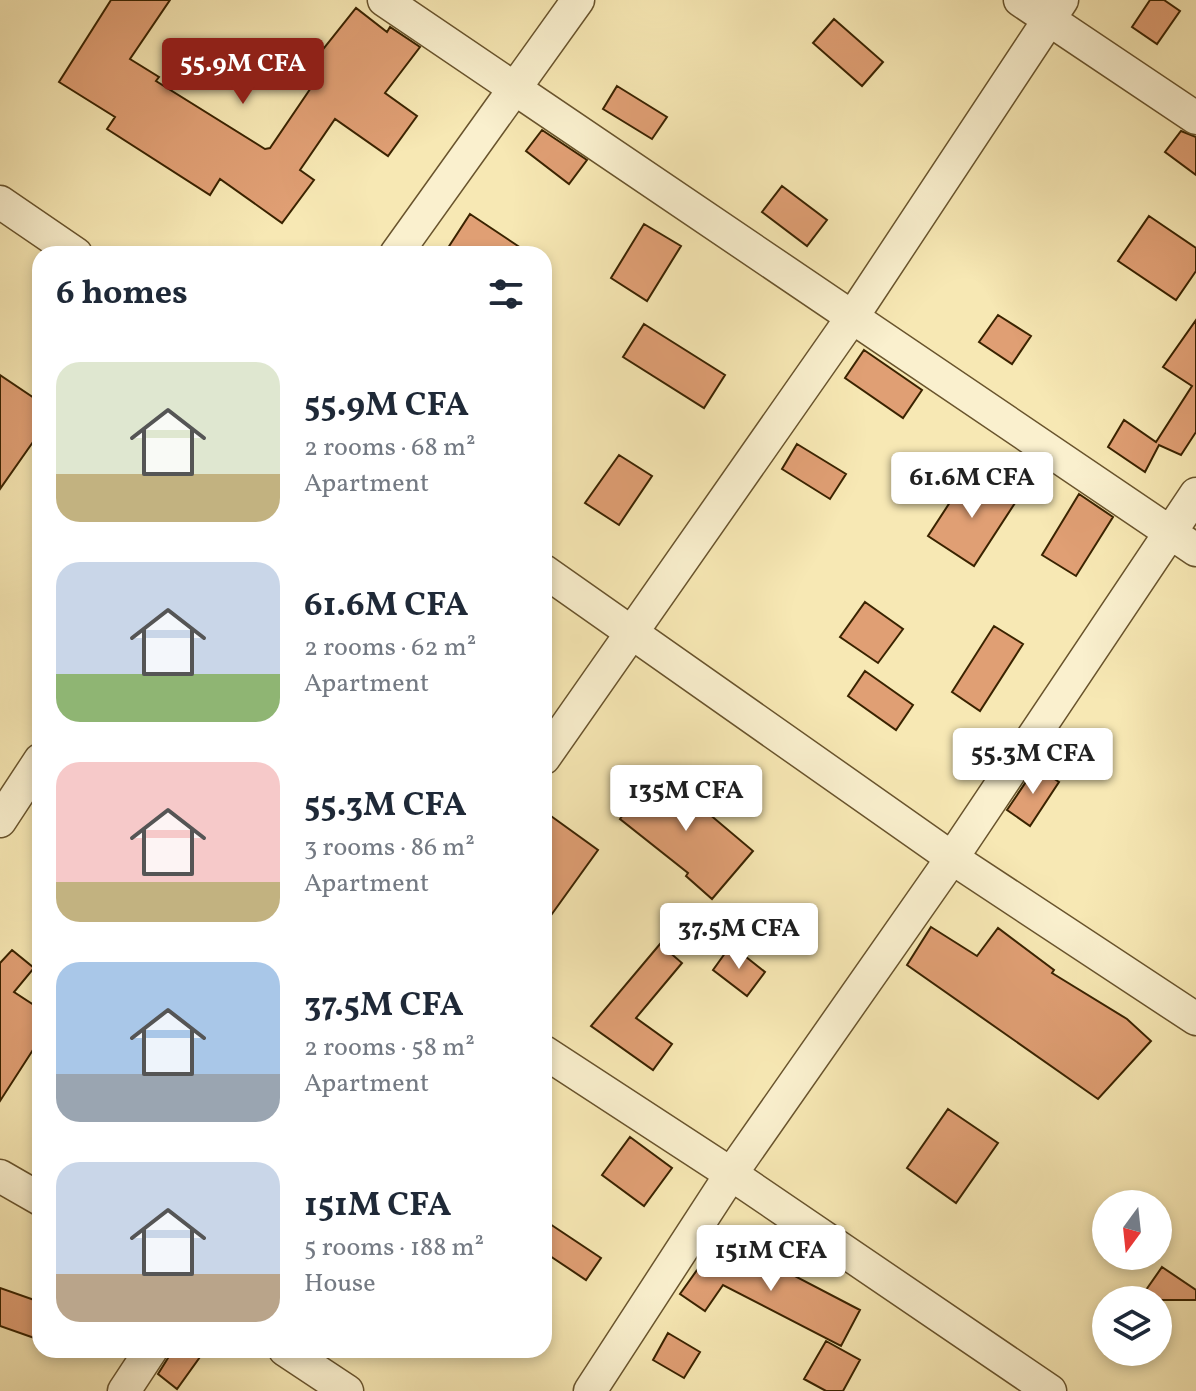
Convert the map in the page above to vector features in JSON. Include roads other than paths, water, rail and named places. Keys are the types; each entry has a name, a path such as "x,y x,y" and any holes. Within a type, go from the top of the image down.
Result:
{"street":[{"path":"384,0 1196,550"},
{"path":"402,246 578,0"},
{"path":"1020,0 1056,10 1196,118"},
{"path":"552,746 630,629 851,319 1056,10"},
{"path":"0,202 64,246"},
{"path":"590,1391 731,1174 952,858 1196,494"},
{"path":"552,576 952,858 1196,1019"},
{"path":"0,821 32,772"},
{"path":"552,1057 731,1174 1050,1391"},
{"path":"0,1176 32,1194"},
{"path":"124,1391 146,1358"},
{"path":"297,1358 347,1391"}]}
